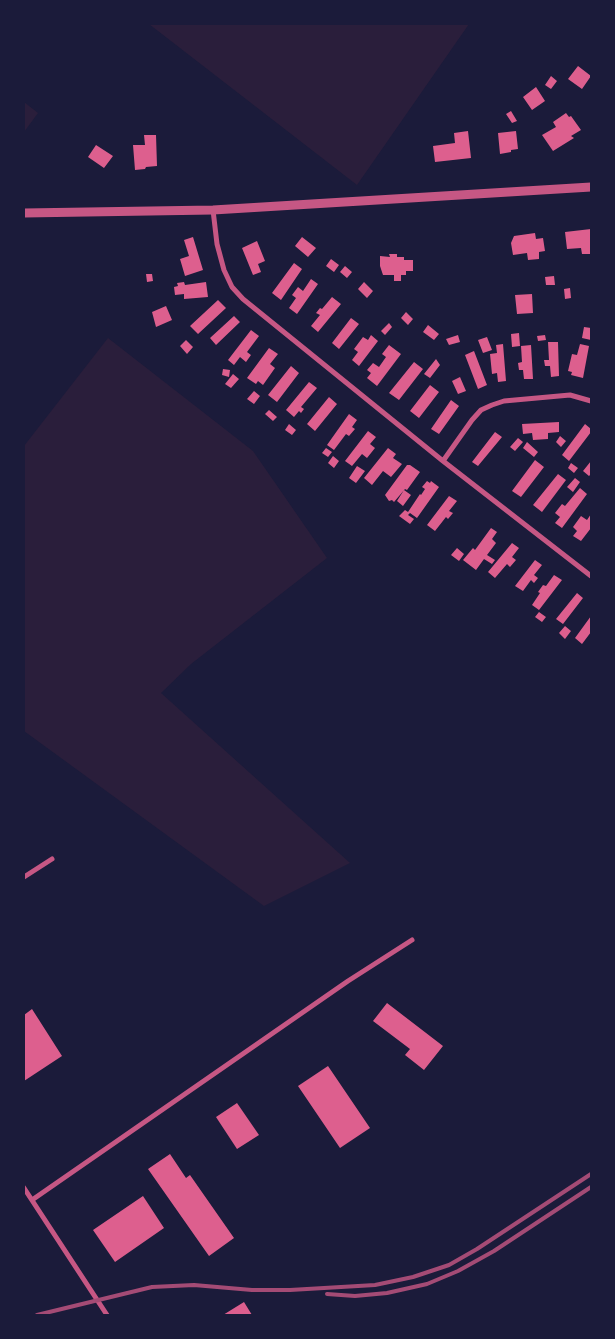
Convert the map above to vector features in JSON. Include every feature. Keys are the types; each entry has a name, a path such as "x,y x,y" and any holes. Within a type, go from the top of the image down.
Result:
{"street":[{"path":"24,212 213,210 591,187"},
{"path":"213,210 217,244 224,270 232,287 243,299 443,461 591,576"},
{"path":"443,461 472,420 481,410 492,405 504,401 570,395 591,401"},
{"path":"24,877 52,859"},
{"path":"32,1200 348,981 412,940"},
{"path":"24,1188 107,1315"}],"shaded area":[{"path":"149,24 469,24 357,185"},
{"path":"24,102 38,113 24,132"},
{"path":"108,338 253,451 327,558 191,664 161,693 350,863 264,906 24,731 24,446"}],"building":[{"path":"578,66 591,76 582,89 568,79"},
{"path":"551,76 557,81 551,89 545,85"},
{"path":"536,87 545,101 532,110 523,97"},
{"path":"511,111 517,121 512,123 506,114"},
{"path":"566,113 569,117 571,116 581,130 571,136 574,138 553,151 542,135 556,127 553,122"},
{"path":"468,131 471,158 435,162 433,146 455,143 454,133"},
{"path":"516,131 518,149 500,154 498,133"},
{"path":"144,135 156,135 157,166 135,170 133,145 145,145"},
{"path":"96,145 113,156 104,168 88,157"},
{"path":"591,229 591,254 582,254 581,248 567,249 565,232"},
{"path":"535,233 536,239 543,238 545,251 539,252 539,259 528,260 527,253 513,255 511,243 514,236"},
{"path":"193,237 203,270 185,276 180,259 189,256 184,240"},
{"path":"302,237 316,248 308,257 295,246"},
{"path":"257,241 265,261 258,264 261,272 253,275 242,248"},
{"path":"389,254 397,254 397,257 404,257 404,260 413,260 413,271 406,271 406,275 401,275 401,281 394,281 394,275 383,275 380,266 380,256 390,257"},
{"path":"331,259 339,265 334,272 326,266"},
{"path":"294,263 302,269 281,300 272,293"},
{"path":"345,266 352,272 347,278 340,272"},
{"path":"146,274 152,274 153,281 147,282"},
{"path":"554,276 555,285 546,285 545,277"},
{"path":"311,279 318,284 297,314 289,308 296,298 292,295 298,287 303,291"},
{"path":"184,282 185,285 206,282 208,297 184,299 184,294 175,295 174,287 178,286 177,283"},
{"path":"364,282 373,291 367,298 358,289"},
{"path":"570,288 571,298 565,299 564,289"},
{"path":"532,294 533,313 517,314 515,295"},
{"path":"332,297 341,304 318,332 311,326 320,315 316,313"},
{"path":"218,300 226,308 198,334 190,326"},
{"path":"166,306 172,320 156,327 152,312"},
{"path":"406,312 413,319 408,325 401,318"},
{"path":"234,316 240,322 216,345 210,338"},
{"path":"351,318 359,324 339,349 332,343"},
{"path":"389,323 392,327 385,335 381,331"},
{"path":"428,325 439,334 434,340 423,332"},
{"path":"584,327 591,328 591,340 582,338"},
{"path":"251,330 259,336 247,352 251,355 246,362 240,357 234,365 228,360"},
{"path":"519,333 520,346 512,347 511,334"},
{"path":"371,335 378,341 359,366 352,360 358,352 354,349 363,337 368,340"},
{"path":"458,335 460,342 449,345 446,339"},
{"path":"545,335 546,340 538,341 537,336"},
{"path":"487,337 492,350 483,353 478,340"},
{"path":"186,340 193,347 187,354 180,346"},
{"path":"548,342 558,342 559,376 551,377 550,366 545,366 544,360 549,360"},
{"path":"503,344 506,381 498,382 497,373 492,374 490,354 497,353 496,345"},
{"path":"580,344 589,346 583,378 571,375 572,372 568,371 572,354 577,355"},
{"path":"389,345 401,354 377,386 367,378 371,373 367,370 373,363 379,367 386,357 382,354"},
{"path":"531,345 533,379 524,379 523,370 519,370 518,363 522,362 521,346"},
{"path":"269,348 278,354 270,364 275,368 263,385 258,381 256,384 247,378"},
{"path":"474,351 487,385 478,389 465,355"},
{"path":"436,359 440,365 430,378 424,374"},
{"path":"414,362 423,369 399,400 389,393"},
{"path":"291,366 299,373 277,402 268,395"},
{"path":"223,369 230,370 229,377 222,375"},
{"path":"233,374 239,379 231,388 225,384"},
{"path":"460,377 466,391 458,394 452,381"},
{"path":"309,382 317,388 301,407 304,409 301,413 299,411 294,417 286,410"},
{"path":"430,385 439,392 419,418 410,411"},
{"path":"254,391 260,396 254,404 247,399"},
{"path":"329,397 337,404 315,431 307,424"},
{"path":"451,400 459,406 439,434 431,429"},
{"path":"269,410 277,417 273,421 265,414"},
{"path":"349,414 357,420 352,427 355,429 349,436 346,434 334,450 327,445"},
{"path":"559,422 559,432 548,433 548,439 533,440 532,433 523,434 522,424"},
{"path":"289,424 296,430 292,435 285,430"},
{"path":"585,424 591,429 591,432 569,461 562,455"},
{"path":"368,431 376,437 370,444 375,448 367,458 362,454 352,466 345,461"},
{"path":"495,432 502,437 478,466 472,462"},
{"path":"560,436 566,441 561,447 556,442"},
{"path":"518,438 523,442 515,451 510,447"},
{"path":"527,442 538,452 534,457 523,448"},
{"path":"326,448 332,452 328,457 322,453"},
{"path":"388,448 396,454 393,458 402,464 391,477 383,471 372,485 364,478"},
{"path":"333,456 339,461 334,468 328,463"},
{"path":"535,460 544,467 521,497 512,491"},
{"path":"591,461 591,474 589,476 583,471"},
{"path":"571,463 578,468 574,473 568,468"},
{"path":"407,465 420,472 407,490 405,489 394,502 392,500 389,501 385,495"},
{"path":"357,466 365,471 356,483 349,478"},
{"path":"558,474 566,480 542,512 533,505"},
{"path":"575,478 580,482 573,492 567,487"},
{"path":"427,481 430,483 431,481 439,487 417,518 410,513 408,515 414,519 410,524 399,516 405,510 408,512 425,489 422,487"},
{"path":"580,488 587,494 562,528 555,523 560,517 555,513 562,504 565,506"},
{"path":"404,490 411,495 403,506 397,501"},
{"path":"449,496 457,501 449,511 453,513 448,519 446,517 435,531 427,525"},
{"path":"591,514 591,528 581,541 573,536 577,531 573,527 581,516 587,520"},
{"path":"491,528 497,532 492,539 496,543 487,555 495,560 492,564 484,559 476,570 463,560 473,548 475,550"},
{"path":"512,543 519,548 512,557 516,560 510,567 507,564 495,578 488,572"},
{"path":"457,548 464,554 459,561 451,555"},
{"path":"535,560 542,565 534,575 538,578 534,583 531,580 523,591 515,586"},
{"path":"554,575 562,580 539,610 532,605 543,585 546,586"},
{"path":"577,593 583,598 563,624 556,619"},
{"path":"539,612 546,617 542,622 535,617"},
{"path":"591,616 591,632 582,644 575,638"},
{"path":"565,626 571,631 565,639 559,633"},
{"path":"387,1003 443,1046 424,1070 405,1055 410,1049 373,1021"},
{"path":"32,1009 62,1056 24,1081 24,1015"},
{"path":"328,1066 370,1128 340,1148 298,1086"},
{"path":"237,1103 259,1135 237,1149 216,1117"},
{"path":"170,1154 186,1178 190,1175 234,1238 209,1256 148,1169"},
{"path":"143,1196 164,1228 115,1262 93,1230"},
{"path":"244,1302 252,1315 223,1315"}],"railway":[{"path":"37,1315 152,1287 194,1285 252,1290 290,1290 375,1285 413,1277 449,1265 477,1249 591,1174"},
{"path":"327,1294 355,1296 387,1293 427,1284 458,1271 494,1251 591,1187"}]}
